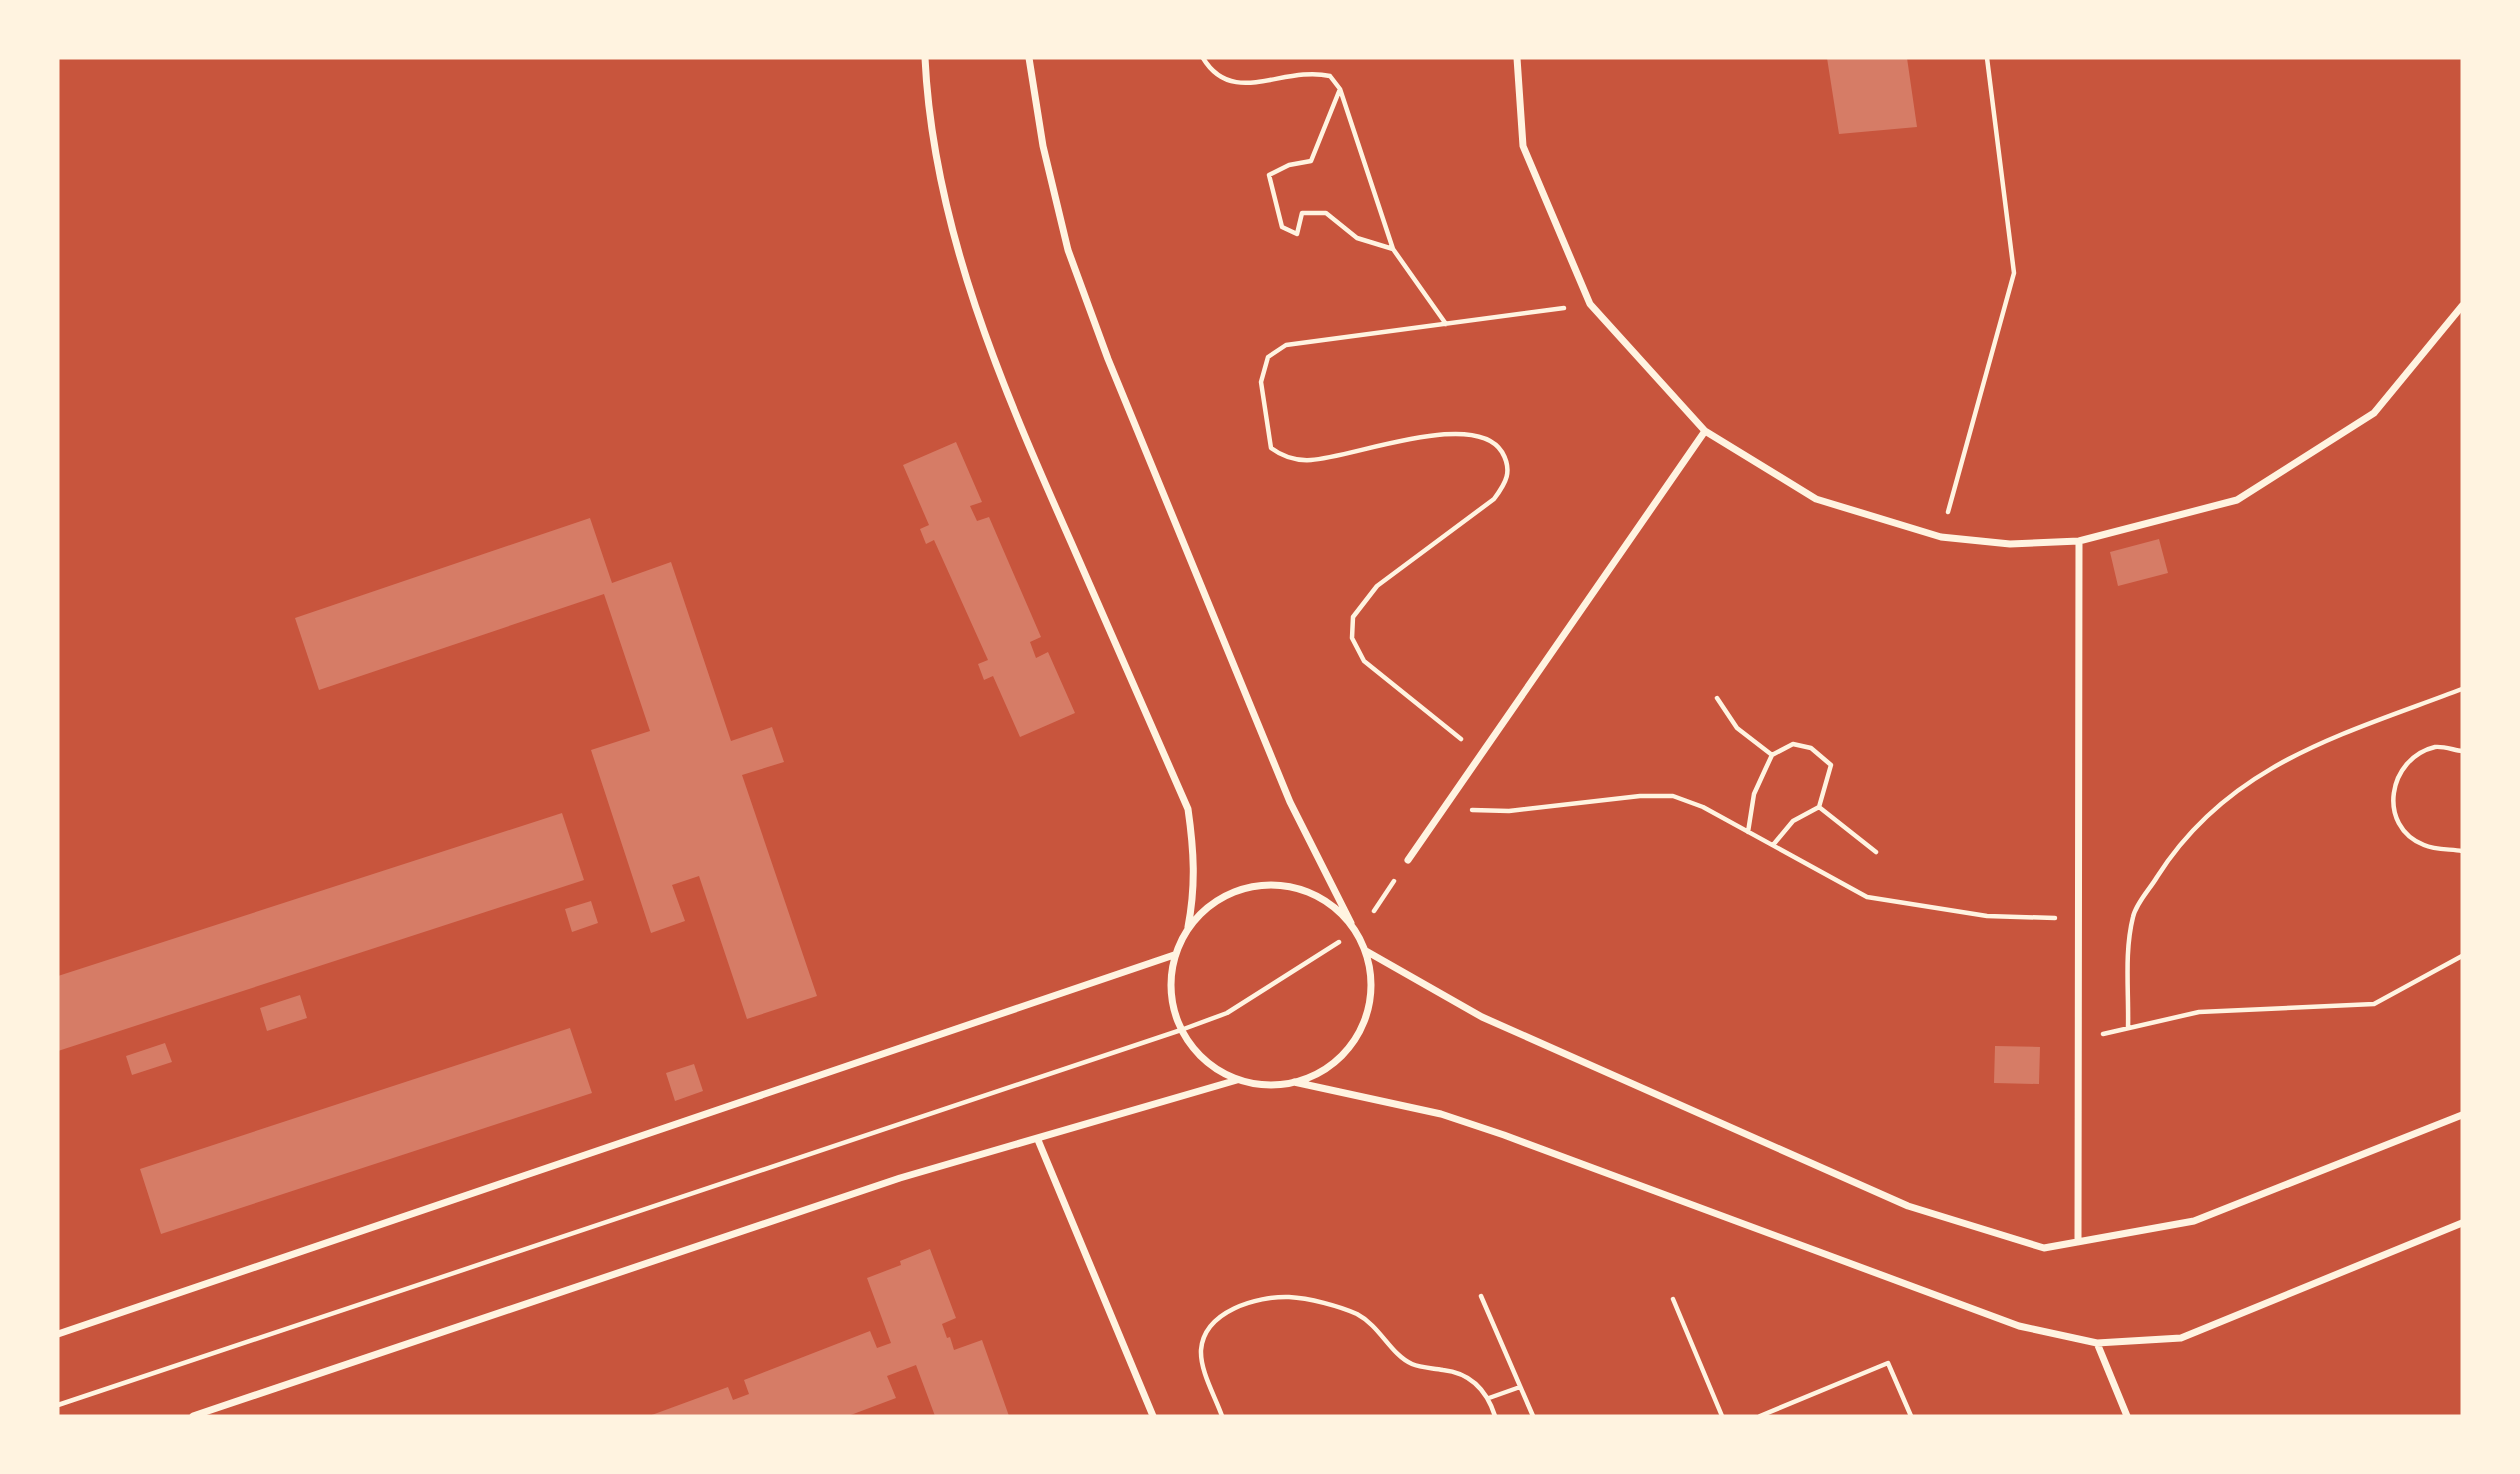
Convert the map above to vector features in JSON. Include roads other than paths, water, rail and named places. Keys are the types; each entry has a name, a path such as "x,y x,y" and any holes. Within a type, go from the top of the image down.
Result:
{"street":[{"path":"925,58 946,204 973,300 1036,464 1188,809 1196,863 1195,892 1188,927 1174,955 1169,987 1175,1018 1190,1047 1213,1069 1237,1080 1274,1086 1305,1080 1333,1065 1354,1042 1368,1014 1372,982 1366,951 1290,802 1108,359 1068,250 1043,146 1029,58"},
{"path":"1517,58 1523,146 1590,304 1705,431 1816,499 1941,537 2010,544 2079,541 2237,500 2374,412 2462,306"},
{"path":"1408,860 1705,431"},
{"path":"2078,1242 2079,541"},
{"path":"1188,927 1210,905 1238,890 1269,884 1300,888 1328,902 1351,923"},
{"path":"1366,951 1482,1017 1908,1206 2044,1248 2194,1221 2462,1115"},
{"path":"58,1334 1174,955"},
{"path":"193,1416 900,1178 1237,1080"},
{"path":"1294,1082 1441,1114 2019,1326 2096,1343 2181,1338 2462,1223"},
{"path":"1038,1140 1153,1416"},
{"path":"2096,1343 2127,1416"}]}
